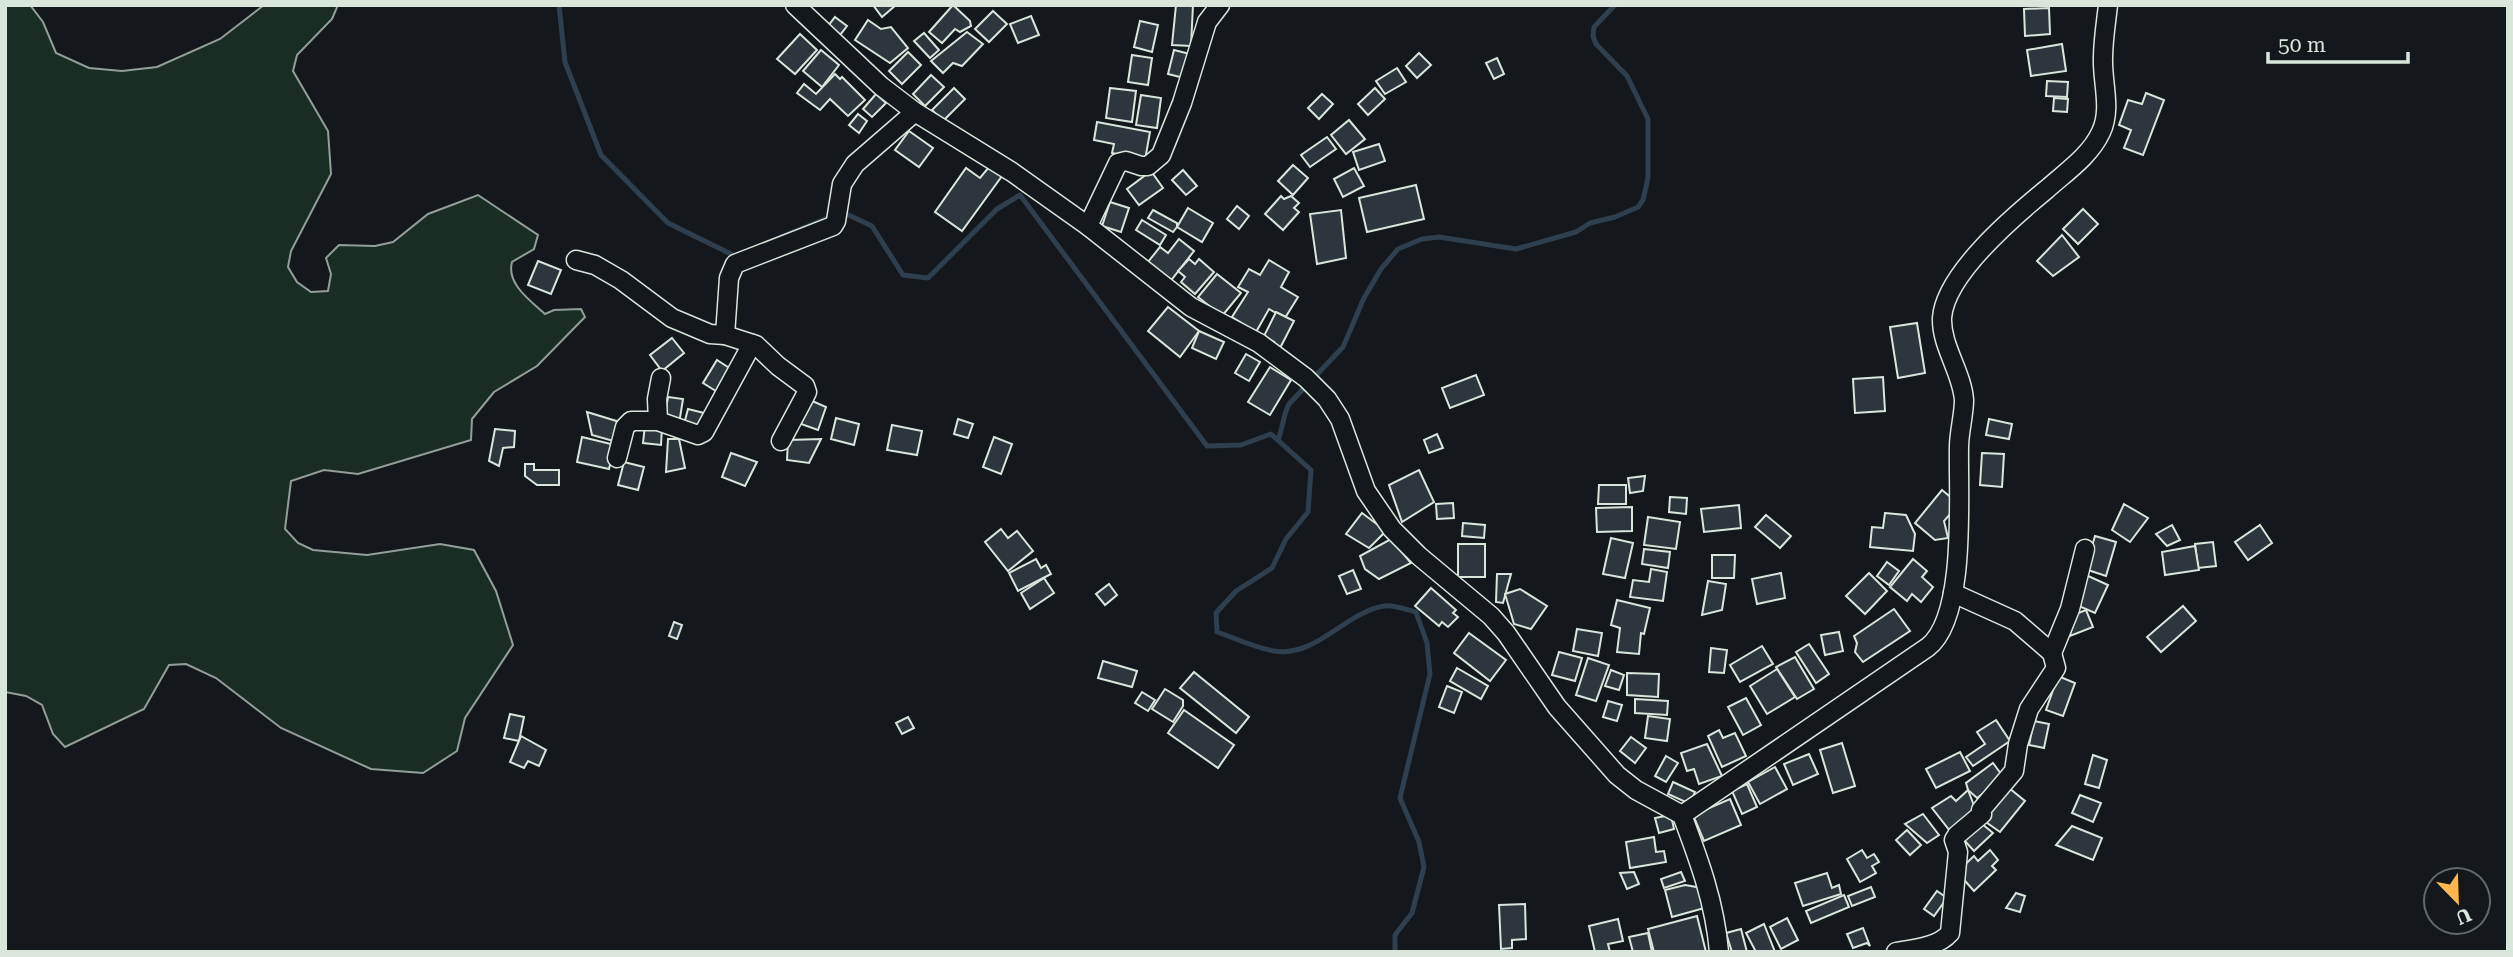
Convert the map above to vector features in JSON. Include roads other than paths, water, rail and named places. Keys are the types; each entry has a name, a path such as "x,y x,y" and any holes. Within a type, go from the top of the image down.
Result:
{"street":[{"path":"795,5 881,86 915,112 1012,173 1088,226 1191,307 1259,343 1306,378 1327,399 1345,432 1366,491 1392,529 1499,625 1557,707 1617,775 1636,790 1682,815 1705,876 1716,923 1718,952"},
{"path":"1088,226 1118,163 1126,161 1148,166 1161,155 1182,103 1207,22 1220,5"},
{"path":"1682,815 1935,642 1945,621 1953,593 1960,500 1959,446 1964,400 1944,335 1944,306 1955,281 1968,265 2026,206 2078,162 2102,131 2106,117 2103,59 2108,5"},
{"path":"725,335 729,278 735,264 833,226 842,184 855,164 915,112"},
{"path":"576,260 595,265 621,280 672,318 710,334 725,335 752,344 807,388 781,440"},
{"path":"617,458 625,427 640,419 658,421 698,435 704,432 752,344"},
{"path":"658,421 657,398 661,378"},
{"path":"2052,653 2070,609 2085,549"},
{"path":"1896,952 1943,940 1950,933 1958,852 1954,840 1982,814 1981,810 2014,771 2018,744 2029,709 2056,668 2052,653 2015,621 1953,593"}],"waterway":[{"path":"559,5 565,62 601,155 668,223 737,257"},
{"path":"1278,440 1289,404 1343,347 1364,298 1381,269 1398,249 1422,239 1439,237 1516,249 1576,232 1590,223 1615,217 1638,207 1643,200 1648,178 1648,119 1627,76 1596,44 1593,36 1594,27 1615,5"},
{"path":"781,237 842,212 872,226 903,275 928,278 997,209 1020,195 1207,446 1241,445 1271,434 1311,470 1308,512 1286,539 1272,568 1236,591 1216,613 1217,632 1267,650 1289,651 1304,648 1370,610 1396,606 1416,612 1427,643 1430,674 1400,798 1419,842 1424,867 1412,913 1395,935 1395,952"}]}
